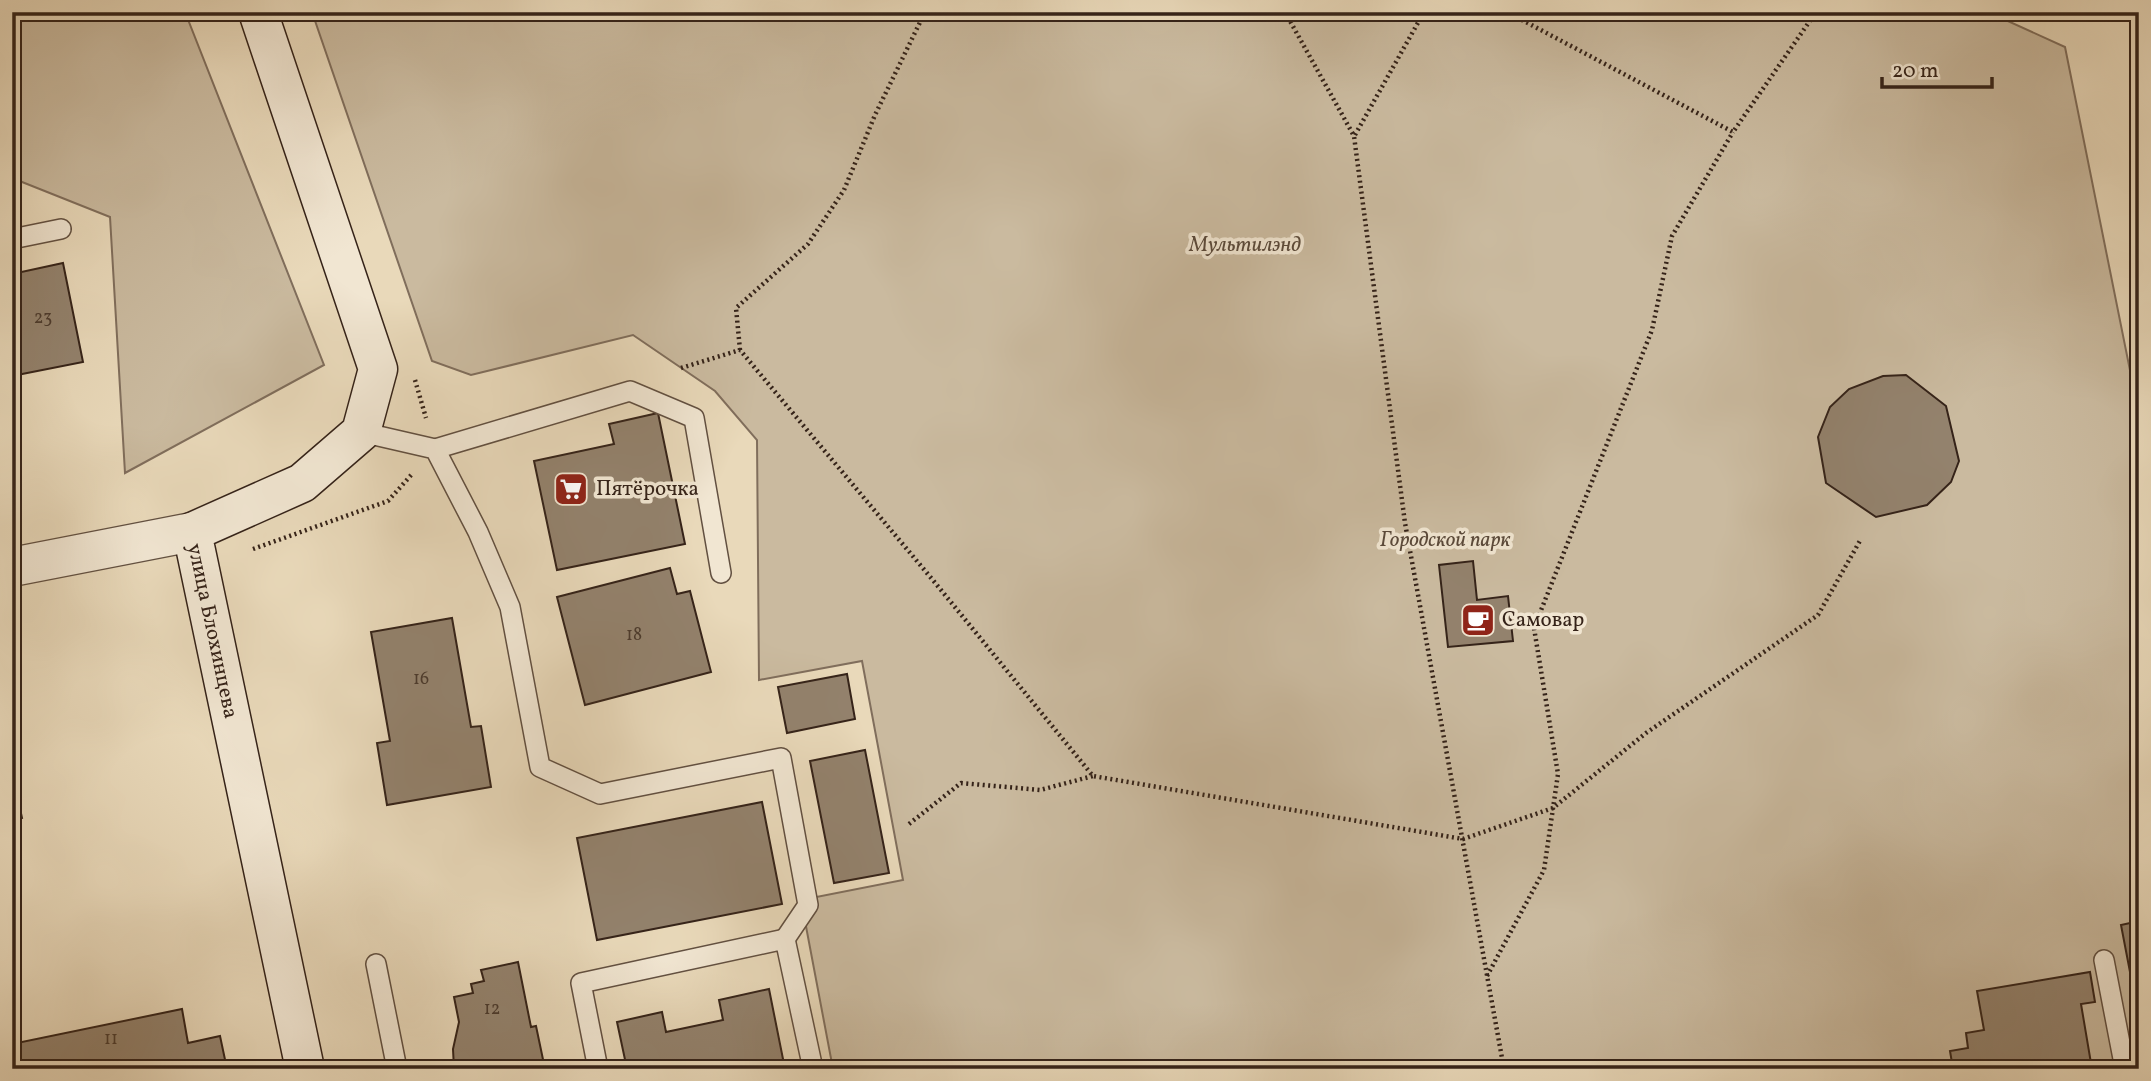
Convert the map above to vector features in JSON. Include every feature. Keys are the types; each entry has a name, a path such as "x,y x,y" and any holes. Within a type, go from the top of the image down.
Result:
{"street":[{"path":"258,12 377,369 361,432"},
{"name":"улица Блохинцева","path":"305,1069 191,532 302,483 361,432"},
{"path":"12,567 191,532"}],"lane":[{"path":"12,239 61,229"},
{"path":"361,432 435,449 630,391 694,418 721,573"},
{"path":"435,449 478,532 510,607 540,767 600,794 781,758 808,905 785,939 581,983 598,1069"},
{"path":"785,939 813,1069"},
{"path":"2104,960 2125,1069"},
{"path":"376,964 397,1069"}],"path":[{"path":"925,12 875,115 844,190 808,244 736,309 740,350 1093,776"},
{"path":"1285,12 1354,136 1405,523 1504,1069"},
{"path":"1354,136 1424,12"},
{"path":"1507,12 1734,132"},
{"path":"1486,978 1544,870 1558,774 1534,628 1652,330 1672,236 1734,132 1816,12"},
{"path":"681,368 740,350"},
{"path":"908,824 961,783 1040,790 1093,776 1463,839 1553,808 1646,733 1818,615 1861,538"}],"green space":[{"path":"12,12 185,12 324,365 125,473 110,217 12,178"},
{"name":"Городской парк","path":"312,12 1988,12 2065,47 2139,415 2139,1069 833,1069 801,900 903,880 862,661 759,680 757,440 715,391 633,335 471,375 432,361"}],"building":[{"path":"63,263 83,362 12,376 12,274"},
{"path":"1906,375 1946,406 1959,461 1951,482 1927,505 1876,517 1826,483 1818,437 1830,407 1849,389 1883,376"},
{"path":"658,413 685,544 557,570 534,461 614,444 609,424"},
{"name":"Самовар","path":"1473,561 1477,600 1508,596 1513,641 1448,647 1439,565"},
{"path":"670,568 677,594 690,591 711,672 585,705 557,597"},
{"path":"452,618 471,727 481,726 491,787 387,805 377,743 390,741 371,632"},
{"path":"847,674 855,719 787,733 778,687"},
{"path":"865,750 889,873 834,883 810,761"},
{"path":"12,771 22,818 12,820"},
{"path":"762,802 782,904 597,940 577,838"},
{"path":"2139,921 2139,1019 2121,925"},
{"path":"518,962 531,1027 536,1026 545,1069 454,1069 453,1049 459,1022 454,997 473,993 471,984 484,981 481,970"},
{"path":"2090,972 2095,1002 2081,1004 2092,1069 1953,1069 1950,1051 1968,1048 1966,1033 1984,1030 1977,991"},
{"path":"769,989 785,1069 627,1069 617,1022 662,1012 666,1032 723,1020 719,1000"},
{"path":"182,1009 188,1043 220,1036 227,1069 12,1069 12,1044"}],"place":[{"name":"Пятёрочка","path":"571,489"},
{"name":"Самовар","path":"1478,620"}],"park label":[{"name":"Мультилэнд","path":"1245,245"}]}
